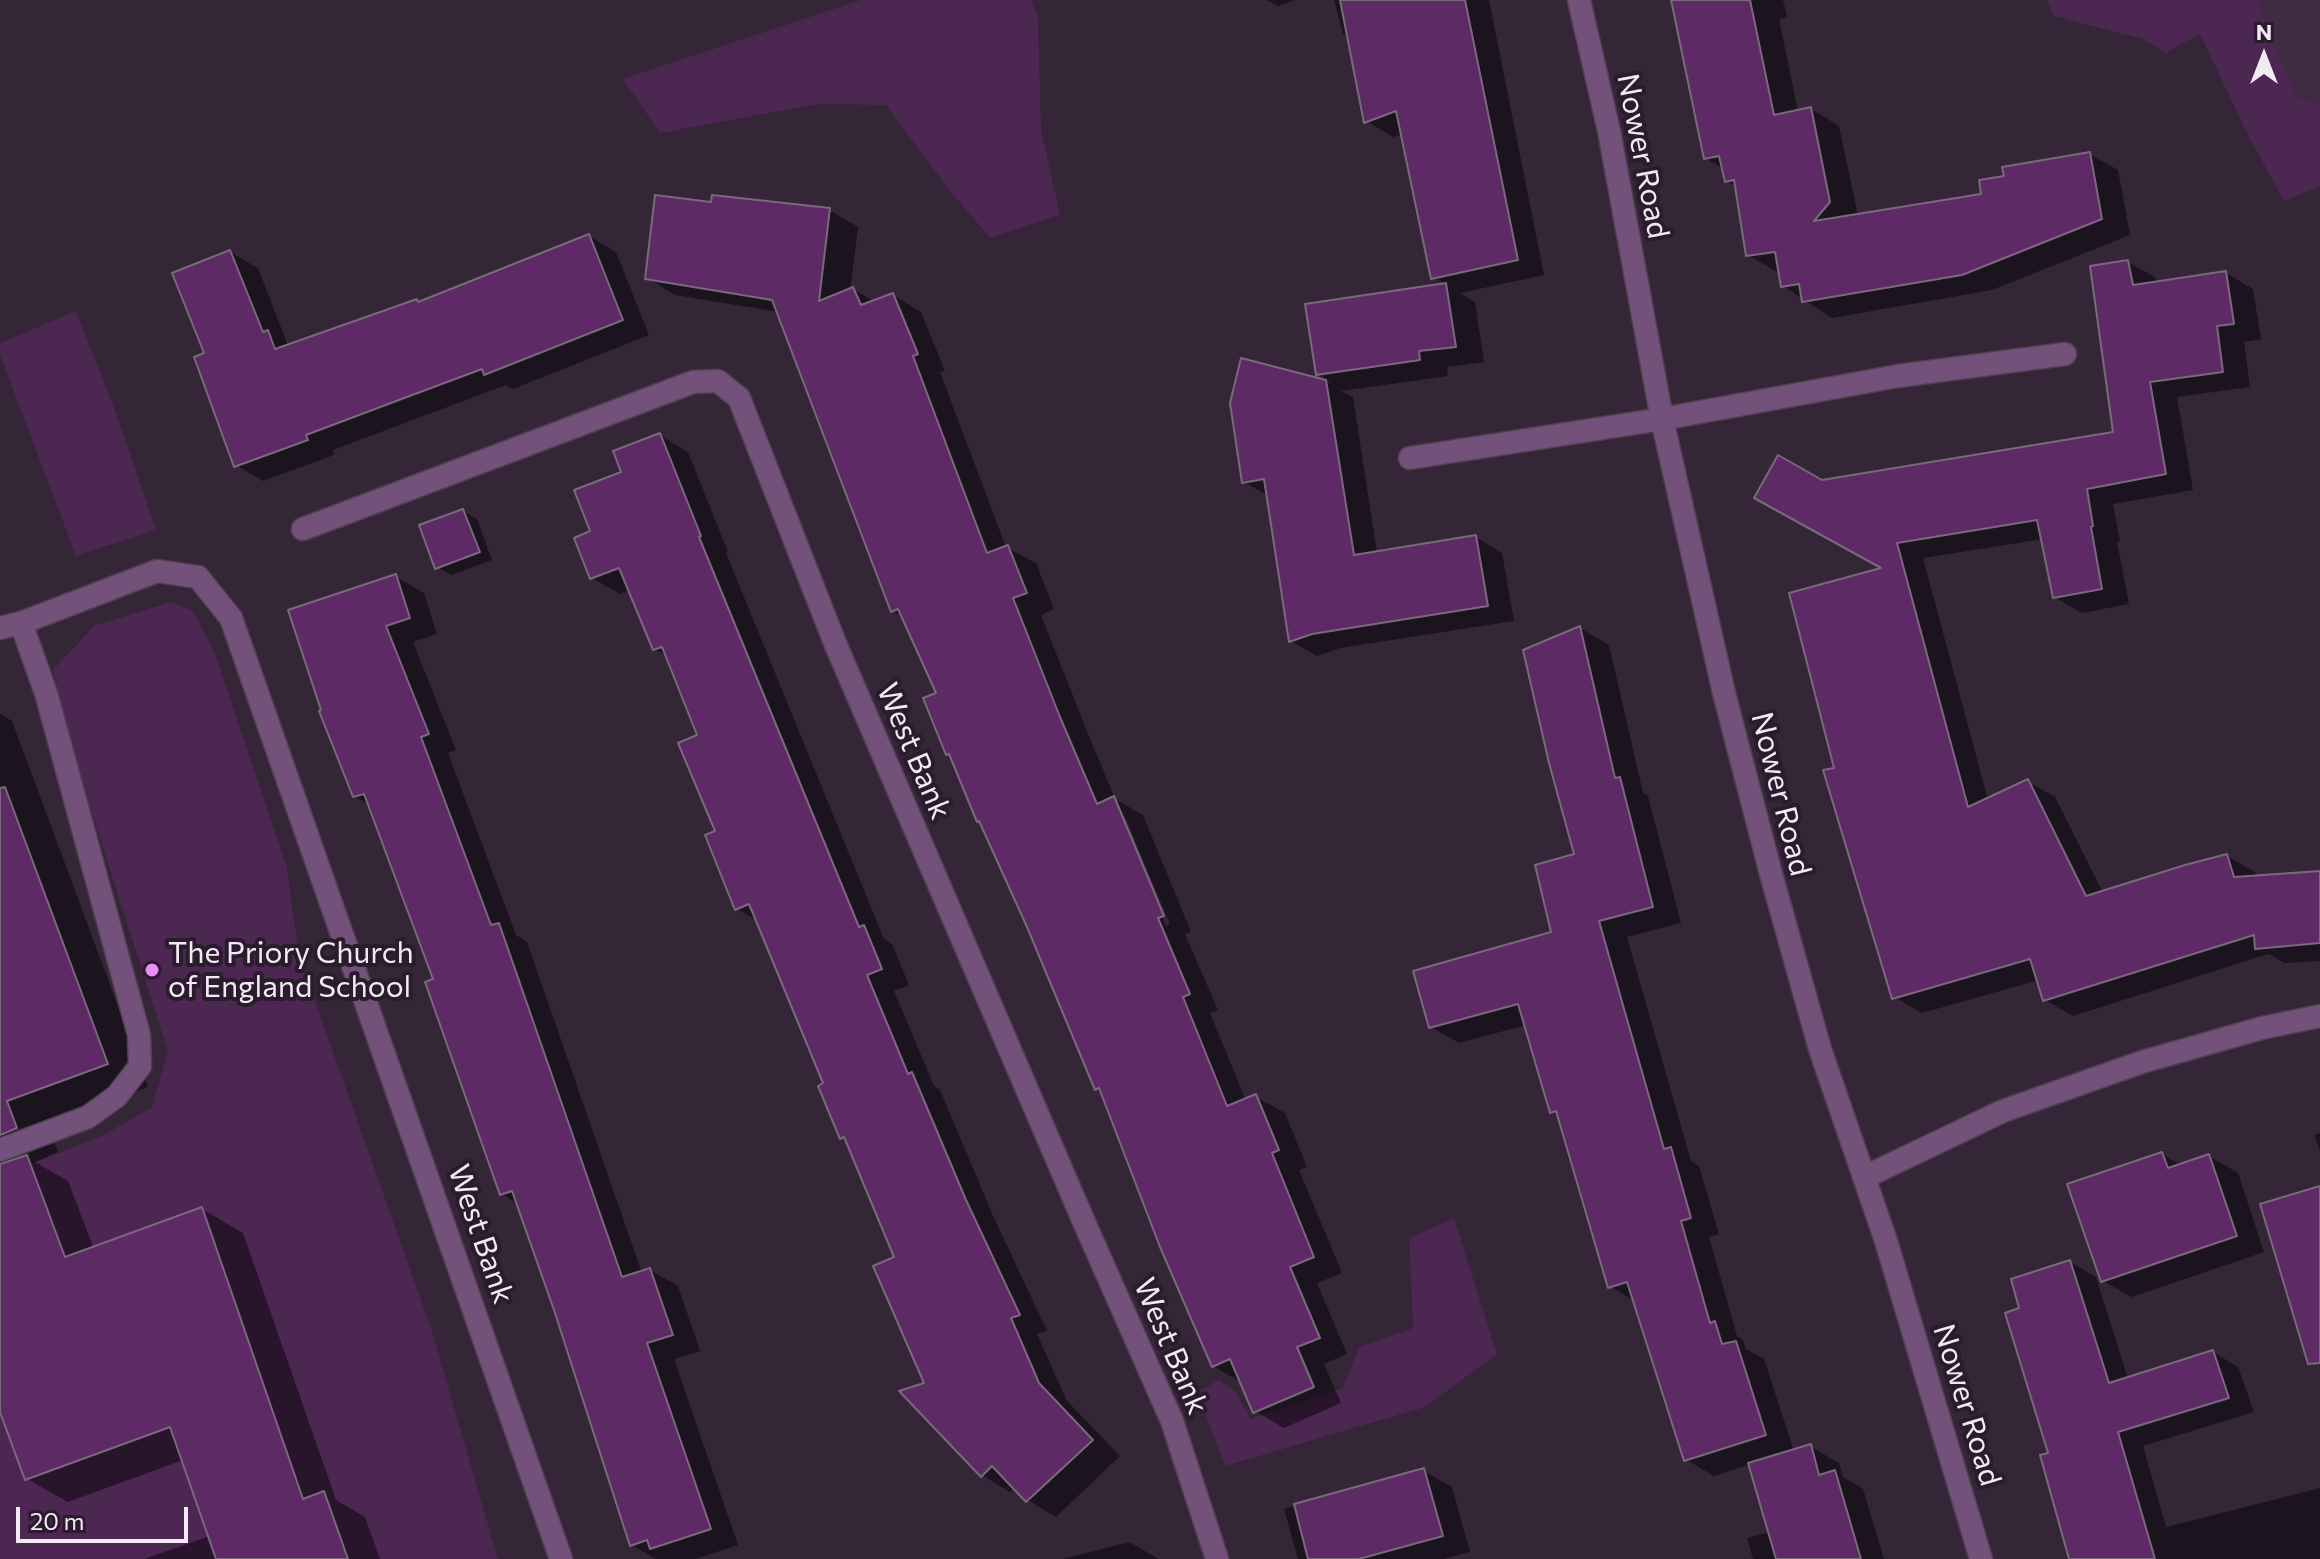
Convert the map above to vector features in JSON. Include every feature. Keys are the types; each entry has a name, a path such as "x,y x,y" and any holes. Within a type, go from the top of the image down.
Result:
{"street":[{"name":"Nower Road","path":"1579,0 1609,131 1662,419 1724,693 1820,1049 1865,1177 1981,1559"},
{"path":"1410,458 1662,419 1898,376 2065,354"},
{"name":"West Bank","path":"303,529 693,382 718,381 739,398 835,643 1172,1421 1217,1559"},
{"name":"West Bank","path":"11,625 157,571 198,577 231,618 561,1559"},
{"path":"0,1150 88,1117 117,1096 140,1066 139,1035 46,693 11,625"},
{"path":"1865,1177 2003,1111 2142,1062 2262,1028 2320,1016"}],"shaded area":[{"path":"861,0 1031,0 1038,18 1041,129 1060,215 990,238 947,187 886,105 818,104 660,133 623,79"},
{"path":"2047,0 2258,0 2296,98 2320,104 2320,186 2284,201 2247,133 2200,34 2166,53 2143,39 2054,16"},
{"path":"2185,0 2320,0 2320,186 2284,201 2247,133"},
{"path":"76,311 119,421 156,530 76,556 0,355 0,343"},
{"name":"The Priory Church of England School","path":"171,602 193,611 216,656 287,868 299,956 431,1328 498,1559 0,1559 0,1176 102,1136 152,1107 168,1051 72,751 53,670 94,626"},
{"path":"1454,1218 1497,1354 1425,1407 1225,1466 1197,1392 1219,1380 1236,1392 1251,1419 1343,1388 1359,1347 1413,1328 1409,1238"}],"building":[{"path":"1340,0 1465,0 1518,260 1431,279 1396,111 1364,123"},
{"path":"1671,0 1750,0 1774,115 1811,107 1830,202 1814,221 1981,194 1979,180 2004,176 2002,167 2090,152 2102,219 1962,275 1802,302 1799,284 1781,287 1775,252 1746,256 1734,180 1725,182 1719,156 1704,159"},
{"path":"655,195 711,202 712,195 830,208 819,301 853,287 861,305 893,293 918,354 913,356 987,553 1008,545 1027,593 1013,598 1060,717 1097,804 1114,796 1164,916 1158,918 1190,994 1183,997 1227,1106 1256,1094 1279,1150 1272,1153 1314,1257 1290,1267 1320,1338 1297,1347 1314,1387 1253,1413 1230,1359 1212,1367 1160,1247 1099,1088 1095,1090 1027,927 977,822 949,754 946,755 923,698 936,693 898,609 891,612 772,300 645,279"},
{"path":"589,234 623,320 484,375 482,369 306,435 308,440 234,467 194,357 204,353 172,273 230,250 263,332 268,330 275,349 417,299 418,302"},
{"path":"2128,260 2133,285 2226,271 2234,324 2217,326 2223,372 2150,382 2166,474 2087,489 2102,589 2053,598 2037,520 1897,543 1968,807 2028,779 2086,896 2227,854 2234,877 2320,871 2320,943 2255,949 2254,935 2043,1001 2030,959 1892,999 1823,770 1834,768 1789,593 1881,568 1754,498 1778,455 1822,480 2113,432 2090,266"},
{"path":"1446,283 1456,347 1419,351 1420,360 1316,375 1305,304"},
{"path":"1241,358 1326,380 1354,555 1476,535 1488,606 1312,634 1289,642 1264,479 1242,483 1230,403"},
{"path":"660,433 699,537 859,927 864,925 882,969 867,975 908,1074 912,1072 966,1200 1020,1315 1011,1318 1039,1383 1093,1440 1026,1502 992,1466 981,1477 899,1391 924,1383 873,1266 894,1257 844,1137 840,1139 818,1086 823,1083 749,904 735,910 705,835 715,831 678,743 697,735 662,647 653,650 619,568 590,579 574,538 590,531 574,490 621,472 613,451"},
{"path":"463,509 480,552 435,569 419,525"},
{"path":"396,574 410,618 386,626 429,734 421,737 491,925 499,923 622,1277 650,1268 673,1335 647,1343 711,1529 650,1549 647,1540 630,1546 512,1191 500,1195 425,982 433,979 364,794 353,797 319,711 288,610"},
{"path":"1580,626 1615,778 1620,777 1653,907 1599,921 1664,1149 1671,1147 1691,1218 1681,1221 1710,1323 1715,1321 1722,1344 1736,1341 1766,1435 1684,1461 1627,1282 1608,1288 1556,1111 1550,1113 1518,1004 1429,1028 1413,971 1551,932 1535,865 1574,854 1523,650"},
{"path":"5,787 108,1064 7,1101 17,1128 0,1135 0,788"},
{"path":"2162,1152 2168,1168 2209,1154 2237,1236 2101,1282 2067,1184"},
{"path":"27,1155 65,1257 202,1207 303,1499 324,1491 348,1559 216,1559 170,1427 25,1480 0,1412 0,1164"},
{"path":"2320,1186 2320,1363 2308,1364 2260,1204"},
{"path":"2070,1260 2109,1383 2213,1350 2229,1398 2118,1432 2155,1559 2069,1559 2040,1455 2048,1453 2005,1313 2019,1308 2011,1279"},
{"path":"1811,1444 1819,1475 1835,1470 1861,1559 1776,1559 1748,1463"},
{"path":"1424,1468 1443,1536 1359,1559 1308,1559 1294,1504"}],"place":[{"name":"The Priory Church of England School","path":"152,970"}]}
